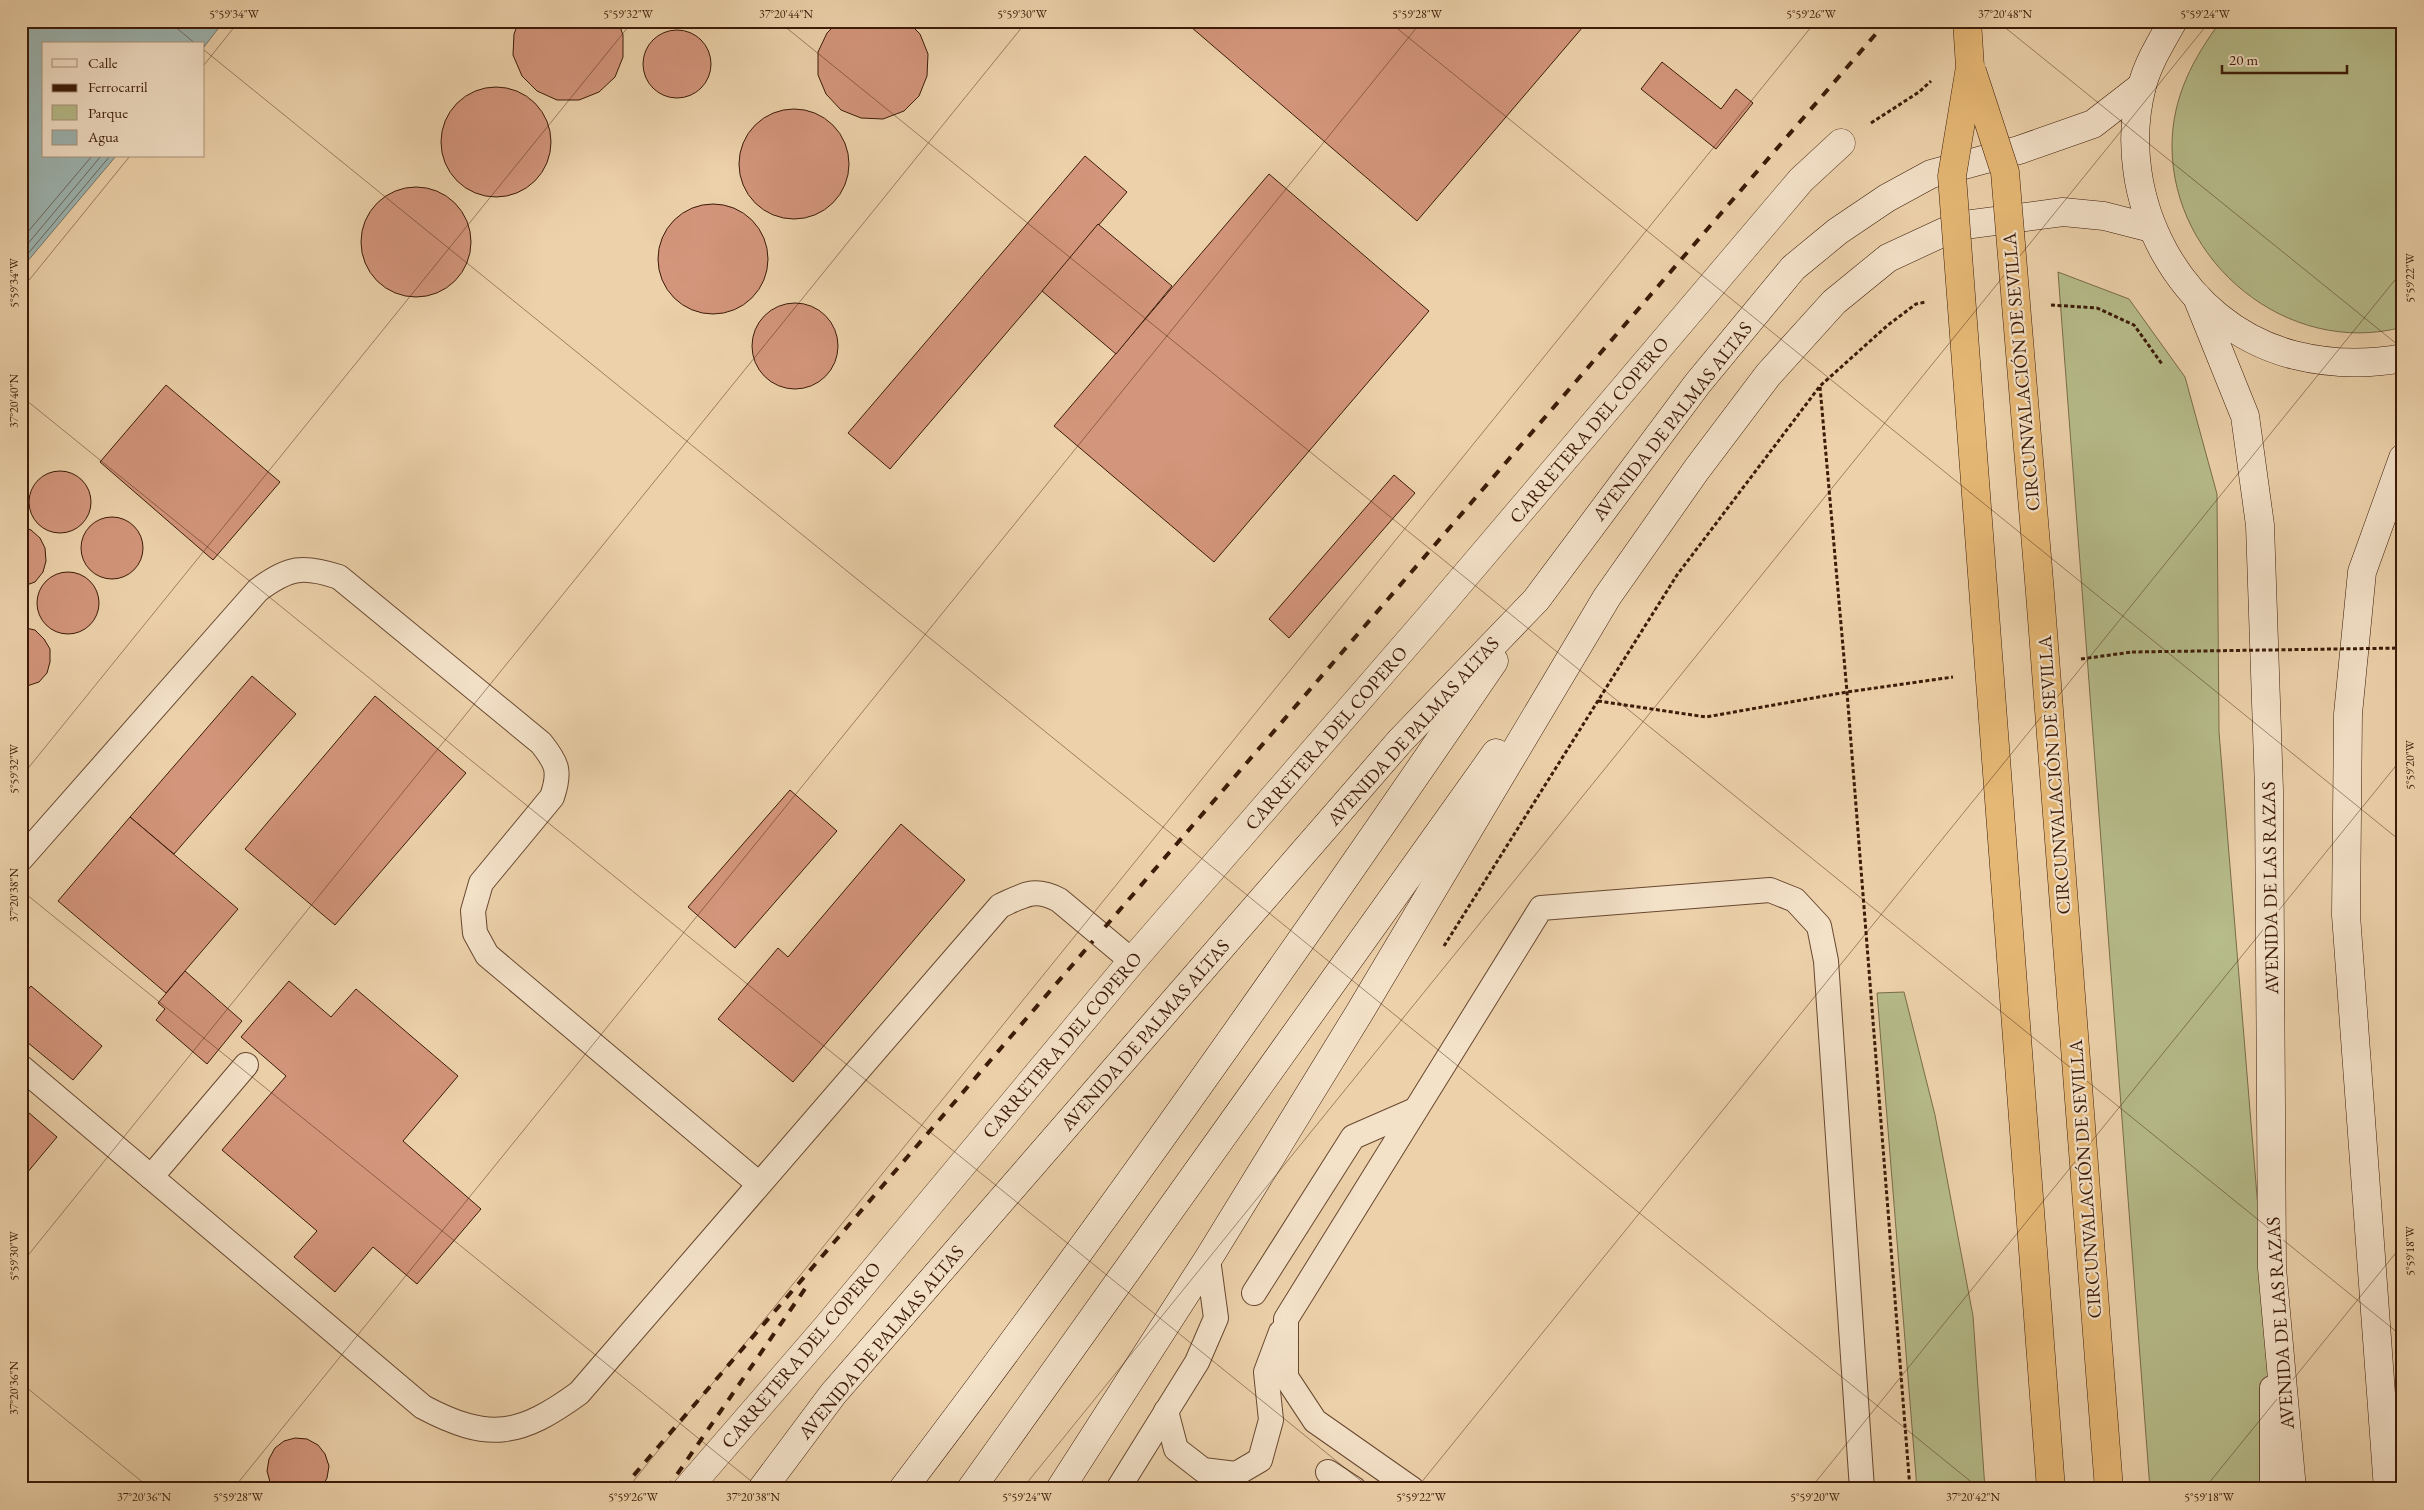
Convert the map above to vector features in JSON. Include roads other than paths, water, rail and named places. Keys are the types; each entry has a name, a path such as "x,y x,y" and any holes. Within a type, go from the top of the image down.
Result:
{"highway":[{"name":"CIRCUNVALACIÓN DE SEVILLA","path":"1967,21 1970,68 1952,176 2051,1489"},
{"name":"CIRCUNVALACIÓN DE SEVILLA","path":"1970,68 2005,172 2040,593 2109,1489"}],"main road":[{"path":"2173,21 2155,51 2142,86 2136,122 2135,157 2140,193 2151,228 2171,265 2197,297 2226,322 2258,341 2292,355 2329,362 2365,363 2403,358"},
{"name":"AVENIDA DE PALMAS ALTAS","path":"762,1489 833,1394 1395,747 1536,600 1698,383 1793,268 1838,231 1887,198 1931,174 2038,144 2093,124 2142,86"},
{"name":"CARRETERA DEL COPERO","path":"687,1489 827,1327 1132,961 1431,616 1801,180 1841,143"},
{"path":"971,1489 1607,597 1696,469 1768,374 1834,302 1888,258 1957,226 2063,212 2104,216 2151,228"},
{"name":"AVENIDA DE LAS RAZAS","path":"2197,297 2245,416 2260,525 2269,790 2272,1268 2292,1489"},
{"path":"2388,1489 2346,916 2348,714 2362,572 2403,458"},
{"path":"1060,1489 1208,1259 1358,1015 1607,597"},
{"path":"904,1489 1010,1348 1230,1039 1401,797 1536,600"}],"lane":[{"path":"21,860 258,590 278,576 299,570 317,570 339,577 541,744 556,762 558,782 552,797 481,883 473,911 475,933 486,955 760,1184"},
{"path":"1166,1411 1176,1449 1203,1470 1236,1474 1260,1460 1271,1420 1266,1372 1286,1319 1541,908 1770,890 1795,900 1819,926 1826,961 1862,1489"},
{"path":"21,1067 423,1407 451,1422 485,1430 519,1428 552,1413 579,1393 1000,906 1029,892 1045,893 1059,900 1132,961"},
{"path":"151,1176 246,1065"},
{"path":"1254,1293 1353,1137 1415,1110"},
{"path":"1118,1489 1196,1362 1216,1318 1208,1259"},
{"path":"2272,1268 2272,1489"},
{"path":"1286,1319 1286,1377 1315,1422 1412,1489"},
{"path":"1328,1472 1354,1489"}],"water":[{"path":"21,21 224,21 205,46 205,42 42,42 42,158 114,158 21,269"}],"railway":[{"path":"1105,927 1887,21"},
{"path":"622,1489 1093,941"},
{"path":"667,1489 809,1283"}]}
